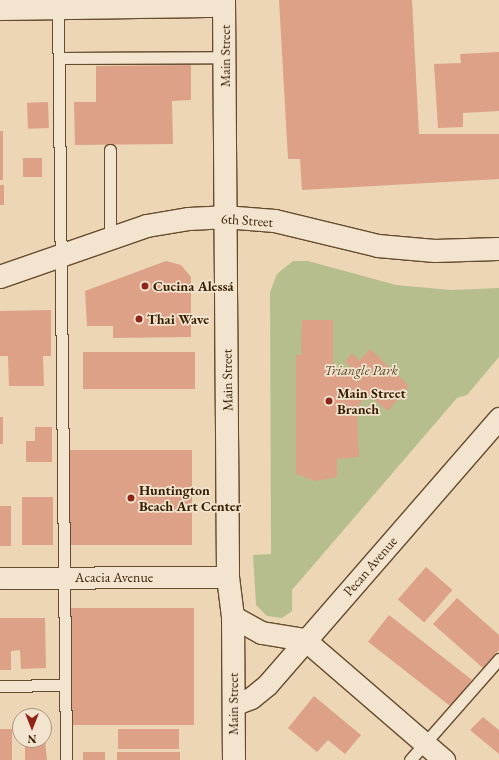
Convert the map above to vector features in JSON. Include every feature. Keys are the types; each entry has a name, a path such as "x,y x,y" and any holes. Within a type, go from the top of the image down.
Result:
{"main road":[{"name":"Main Street","path":"224,3 224,217 230,547 228,578 233,617 234,760"},
{"name":"6th Street","path":"0,276 60,257 147,226 224,217 276,221 378,246 435,251 499,249"},
{"path":"233,617 262,633 305,640"}],"street":[{"path":"0,9 58,4 224,3"},
{"name":"Pecan Avenue","path":"233,705 251,698 267,685 499,418"},
{"name":"Acacia Avenue","path":"0,578 228,578"},
{"path":"305,640 444,760"}],"lane":[{"path":"58,4 66,760"},
{"path":"59,58 224,57"},
{"path":"110,150 110,239"},
{"path":"410,760 499,659"},
{"path":"0,686 65,685"}],"green space":[{"name":"Triangle Park","path":"293,261 308,261 396,285 451,290 499,288 499,357 467,395 457,398 292,590 292,611 282,618 267,616 256,605 253,555 271,554 270,292 277,274"}],"building":[{"path":"279,0 412,0 419,134 499,134 499,179 302,190 300,159 288,159"},
{"path":"499,52 499,111 463,113 463,127 438,128 434,64 461,63 460,54"},
{"path":"191,65 191,100 172,101 173,144 75,145 74,102 96,102 96,66"},
{"path":"48,102 49,128 28,129 27,103"},
{"path":"0,131 3,131 3,180 0,180"},
{"path":"23,158 42,158 42,177 23,177"},
{"path":"0,185 4,185 4,205 0,205"},
{"name":"Cucina Alessá","path":"166,261 181,265 191,277 191,337 113,338 113,326 87,326 85,291"},
{"path":"51,310 51,356 43,356 44,386 9,386 8,356 0,356 0,311"},
{"name":"Main Street Branch","path":"302,320 333,320 333,372 345,374 352,368 345,362 352,353 359,361 370,349 409,386 388,411 367,394 357,408 359,457 337,459 337,477 315,481 296,474 296,355 301,355"},
{"path":"83,352 195,352 195,389 83,389"},
{"path":"0,417 3,417 3,444 0,444"},
{"path":"35,427 52,427 52,462 26,462 26,441 35,441"},
{"name":"Huntington Beach Art Center","path":"70,450 192,450 192,545 70,545"},
{"path":"22,497 53,497 53,545 22,545"},
{"path":"0,506 11,506 11,546 0,546"},
{"path":"426,567 452,590 424,622 398,599"},
{"path":"457,598 499,635 499,650 483,668 433,624"},
{"path":"70,608 194,608 194,725 70,725"},
{"path":"389,615 472,680 451,706 368,642"},
{"path":"0,618 45,618 46,668 21,669 20,650 11,651 11,670 0,670"},
{"path":"314,696 361,735 345,754 328,740 317,752 288,728"},
{"path":"483,717 499,730 499,754 470,730"},
{"path":"0,729 12,729 12,760 0,760"},
{"path":"118,729 179,729 179,749 118,749"},
{"path":"25,748 46,748 47,760 25,760"},
{"path":"83,752 105,752 105,760 83,760"},
{"path":"117,752 180,752 180,760 117,760"}],"place":[{"name":"Cucina Alessá","path":"145,286"},
{"name":"Thai Wave","path":"139,319"},
{"name":"Main Street Branch","path":"329,401"},
{"name":"Huntington Beach Art Center","path":"131,498"}]}
